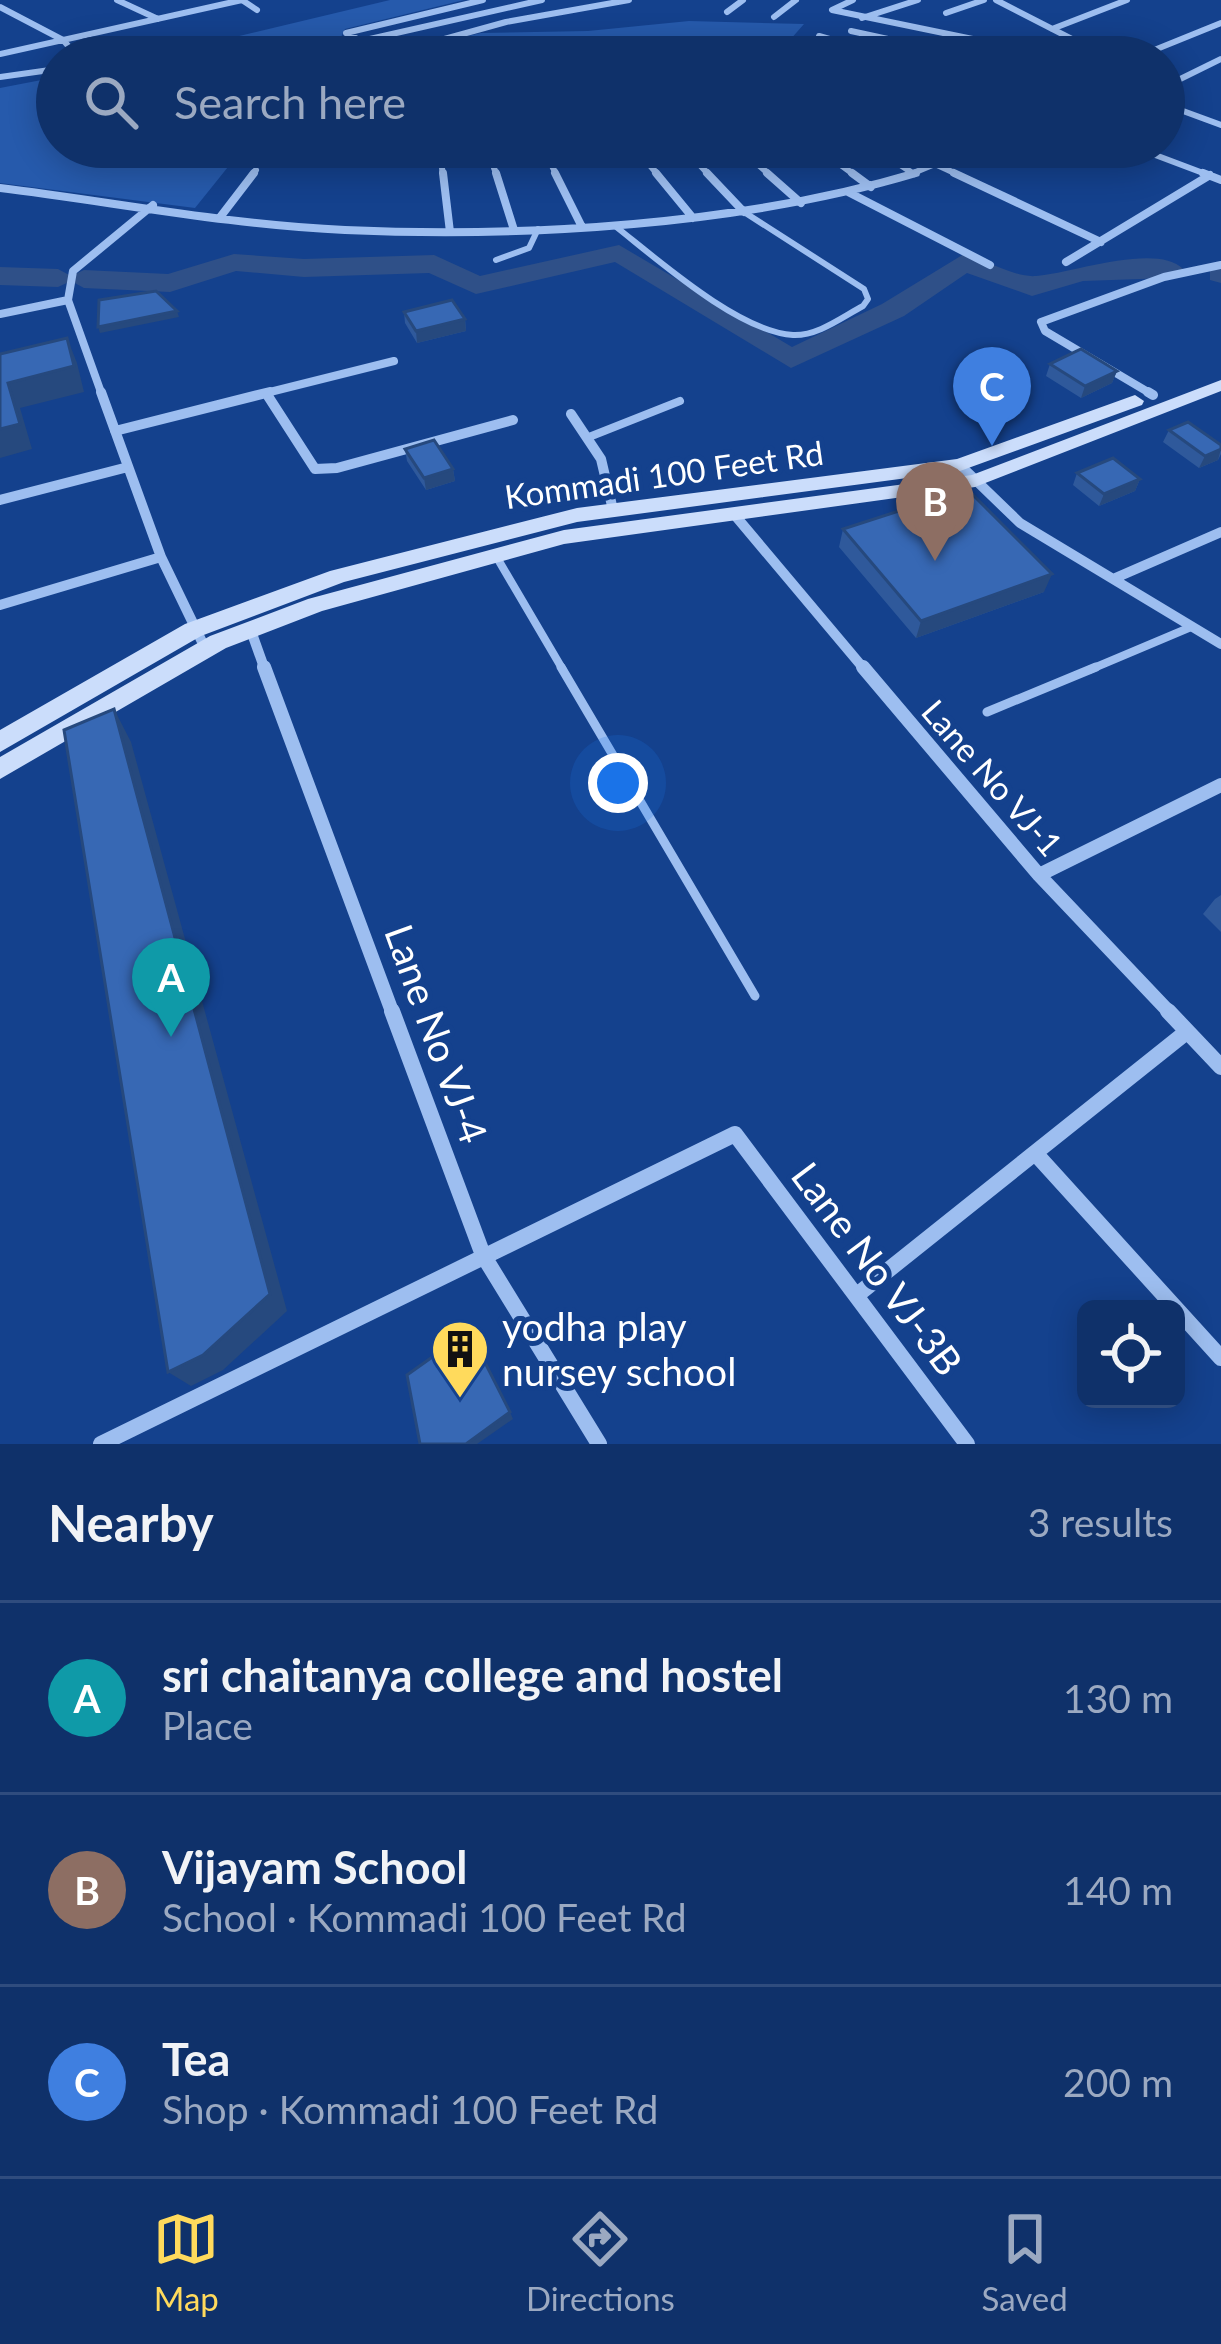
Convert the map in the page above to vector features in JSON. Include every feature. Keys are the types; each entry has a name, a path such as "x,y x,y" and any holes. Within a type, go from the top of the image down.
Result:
{"main road":[{"name":"Kommadi 100 Feet Rd","path":"0,769 199,639 495,554 604,530 968,473 1221,368"},
{"path":"968,473 1221,386"},
{"name":"Kommadi 100 Feet Rd","path":"0,742 199,639 338,576 538,523 613,510 968,473"}],"street":[{"path":"117,0 158,19"},
{"path":"81,36 242,0 257,10"},
{"path":"352,36 346,33 483,0"},
{"path":"383,36 542,0"},
{"path":"455,36 629,0"},
{"path":"727,12 743,0"},
{"path":"774,16 796,0"},
{"path":"853,0 832,10 950,36"},
{"path":"861,19 918,0"},
{"path":"946,14 984,0"},
{"path":"996,0 1066,36"},
{"path":"1101,0 1114,5"},
{"path":"1052,29 1127,0"},
{"path":"0,7 55,36"},
{"path":"1185,38 1221,23"},
{"path":"1206,29 1221,34"},
{"path":"851,31 874,36"},
{"path":"0,53 36,46"},
{"path":"1185,77 1221,59"},
{"path":"1201,69 1221,76"},
{"path":"0,77 36,72"},
{"path":"1185,112 1221,125"},
{"path":"1185,166 1221,180"},
{"path":"442,168 450,232"},
{"path":"494,168 514,230"},
{"path":"553,168 582,227"},
{"path":"652,168 693,218"},
{"path":"703,168 744,212"},
{"path":"762,168 801,203"},
{"path":"845,168 871,187"},
{"path":"905,168 914,174"},
{"path":"0,188 344,230 450,232 615,226 744,212 871,187 927,168"},
{"path":"944,168 1101,242"},
{"path":"221,216 256,170"},
{"path":"1066,262 1210,175"},
{"path":"848,192 989,266"},
{"path":"152,205 73,271 68,300 160,557 199,639"},
{"path":"1154,394 1045,332 1041,322 1164,277 1221,265"},
{"path":"0,314 68,300"},
{"path":"115,431 394,361"},
{"path":"266,393 315,469 337,468 513,420"},
{"path":"571,413 602,459 613,510"},
{"path":"0,500 128,467"},
{"path":"968,473 1019,523 1221,644"},
{"name":"Lane No VJ-1","path":"733,513 1039,875 1184,1034 1221,1067"},
{"path":"1113,579 1221,532"},
{"path":"0,605 160,557"},
{"name":"Lane No VJ-4","path":"250,628 483,1255 599,1444"},
{"path":"1039,875 1221,785"},
{"path":"856,1294 1184,1034"},
{"name":"Lane No VJ-3B","path":"483,1255 735,1134 967,1444"},
{"path":"1035,1153 1221,1358"},
{"path":"101,1444 483,1255"}],"lane":[{"path":"615,226 679,274 774,332 801,335 863,307 868,298 864,289 744,212"},
{"path":"496,260 529,248 538,229"},
{"path":"589,437 680,401"},
{"path":"495,554 755,996"},
{"path":"987,712 1191,627"}],"shaded area":[{"path":"390,0 464,0 345,29 342,36 239,36"},
{"path":"689,21 804,24 793,36 468,36"},
{"path":"36,81 36,168 227,168 195,208 0,183 0,88"}],"building":[{"path":"156,291 177,311 98,327 99,300"},
{"path":"452,300 465,319 416,331 404,312"},
{"path":"67,338 74,366 8,383 20,424 0,429 0,354"},
{"path":"1081,349 1117,371 1085,386 1050,364"},
{"path":"1188,422 1221,449 1205,456 1169,430"},
{"path":"434,440 453,469 424,478 405,449"},
{"path":"1113,458 1140,479 1104,494 1077,473"},
{"path":"967,489 1052,574 921,621 843,529"},
{"path":"114,709 270,1294 203,1355 168,1372 64,730"},
{"name":"yodha play nursey school","path":"469,1331 510,1412 466,1444 420,1444 407,1375"}],"waterway":[{"path":"84,279 170,283 234,262 304,268 434,264 476,285 619,253 791,359 893,310 964,262 1032,287 1081,272 1169,269"},
{"path":"0,276 58,278"}],"place":[{"name":"Tea","path":"992,446"},
{"name":"Vijayam School","path":"935,561"},
{"name":"sri chaitanya college and hostel","path":"171,1037"},
{"name":"yodha play nursey school","path":"460,1400"}]}
